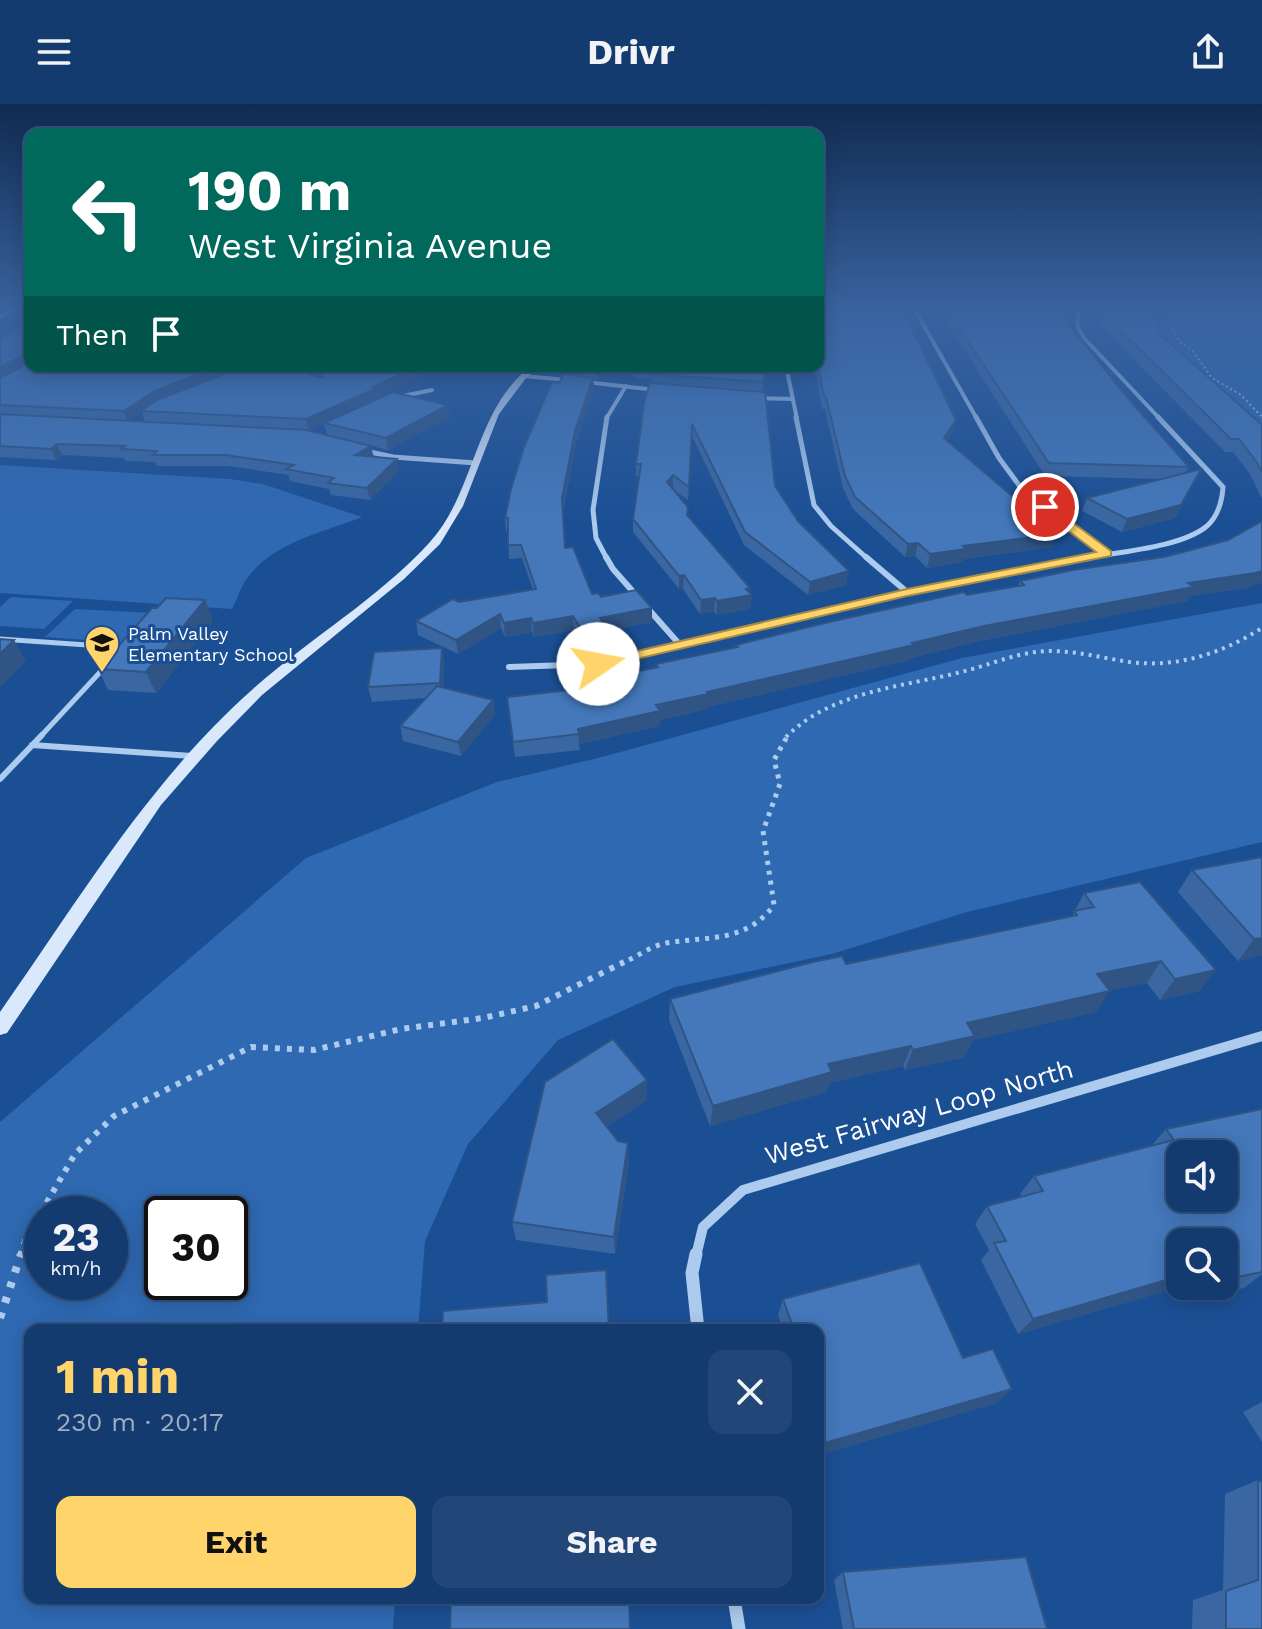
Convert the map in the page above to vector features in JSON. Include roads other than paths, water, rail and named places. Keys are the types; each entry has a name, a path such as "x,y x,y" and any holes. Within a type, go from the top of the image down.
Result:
{"street":[{"path":"0,1027 156,801 196,756 257,692 400,577 436,542 458,506 495,414 519,381"},
{"path":"576,381 670,391"},
{"path":"789,381 814,505 831,526 907,592"},
{"path":"955,381 999,458 1024,492 1106,554"},
{"path":"509,667 598,664 907,592 1183,539 1199,533 1213,522 1222,504 1223,487 1124,381"},
{"path":"626,386 605,421 593,510 596,538 613,569 681,646"},
{"path":"387,402 432,390"},
{"path":"742,398 792,399"},
{"path":"362,450 393,457 476,463"},
{"name":"West Fairway Loop North","path":"697,1324 692,1273 703,1227 743,1190 1262,1036"},
{"path":"735,1604 739,1629"}],"lane":[{"path":"0,639 102,646 114,651 106,665 0,779"},
{"path":"32,745 196,756"}],"place":[{"name":"Palm Valley Elementary School","path":"102,674"}]}
